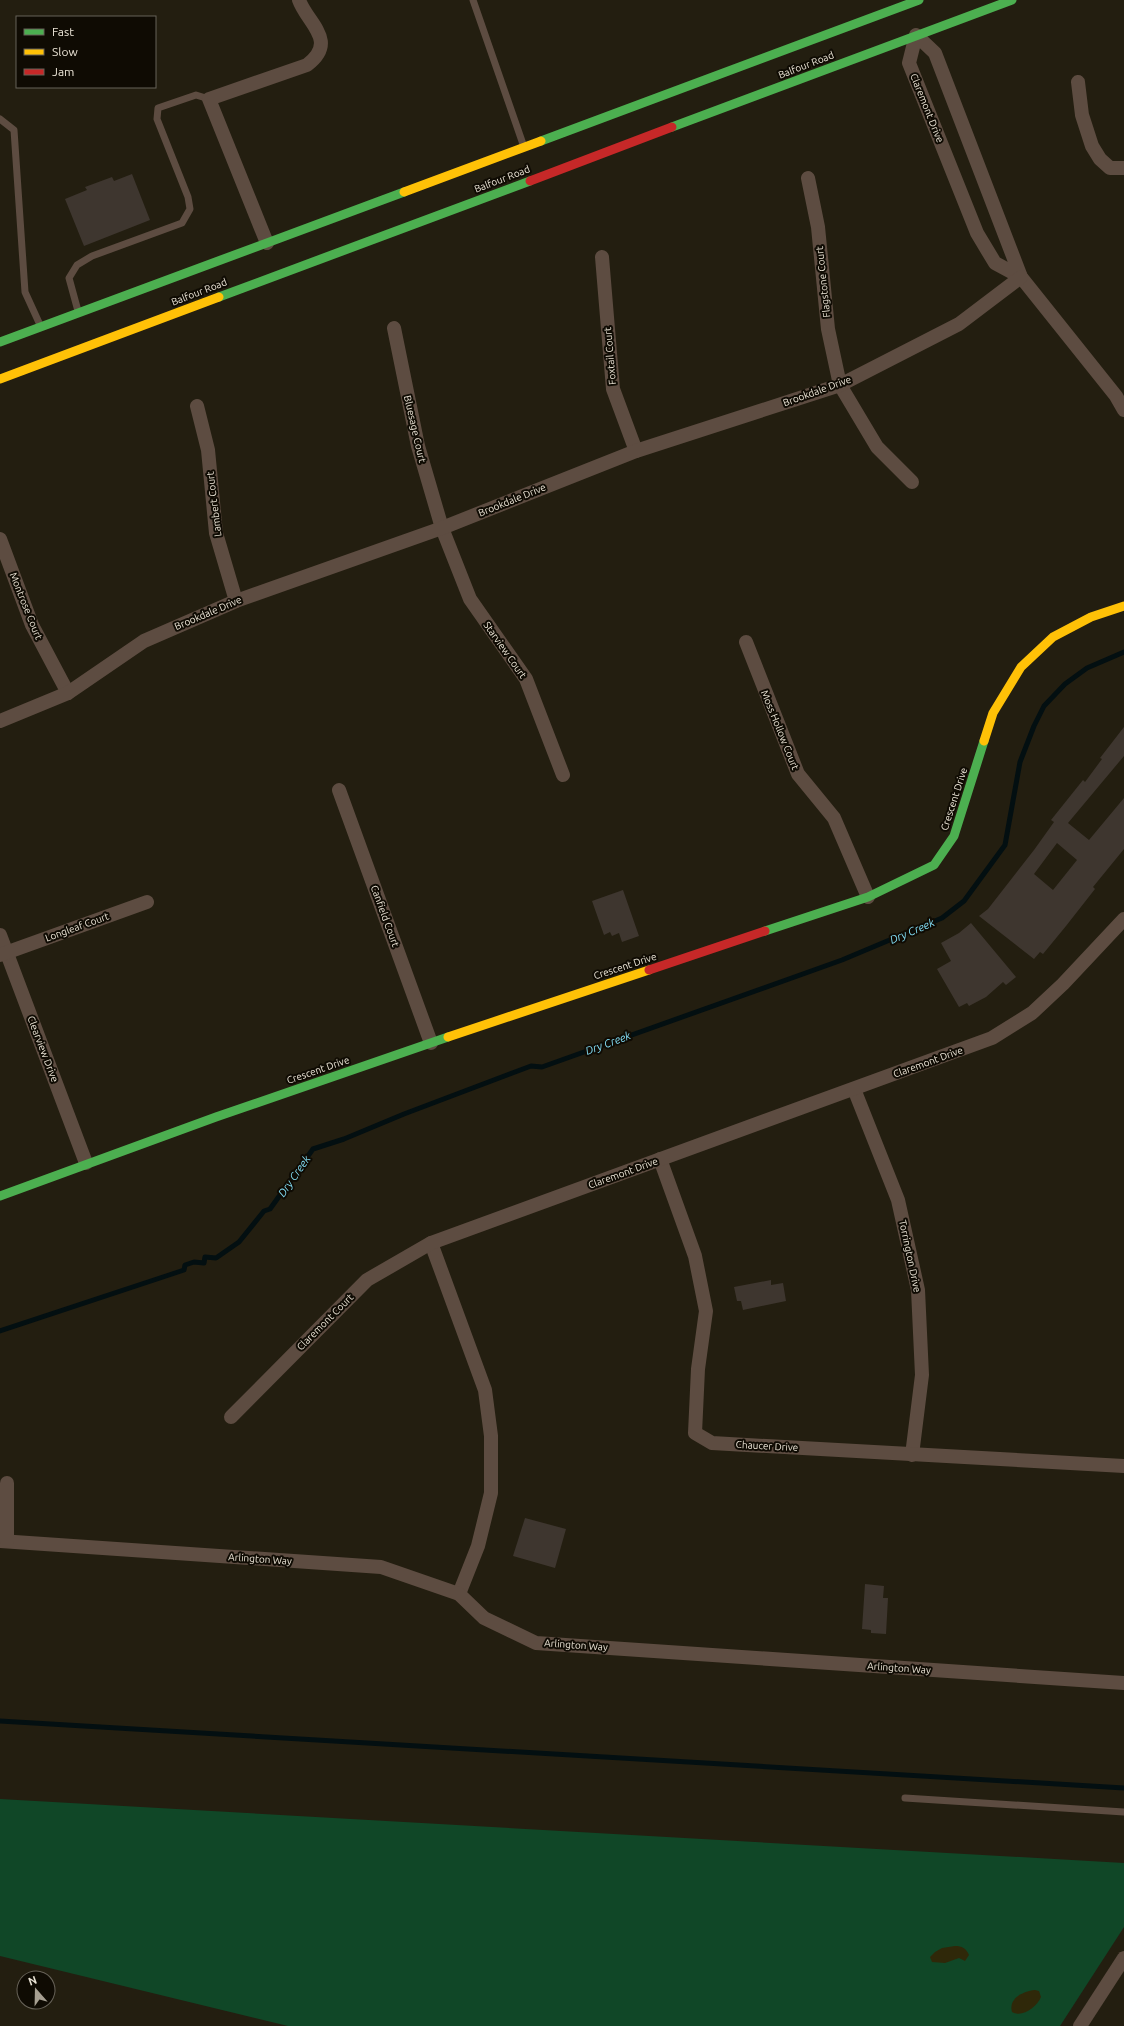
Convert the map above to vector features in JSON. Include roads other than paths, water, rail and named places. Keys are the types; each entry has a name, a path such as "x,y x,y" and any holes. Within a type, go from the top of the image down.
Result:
{"main road":[{"path":"0,342 919,0"},
{"name":"Balfour Road","path":"0,378 914,29 1012,0"},
{"name":"Crescent Drive","path":"0,1196 86,1163 431,1043 868,897 934,865 954,836 993,713 1021,666 1053,637 1091,617 1124,606"}],"street":[{"path":"267,243 209,99 307,65 317,58 320,45 318,31 299,0"},
{"name":"Claremont Drive","path":"914,29 909,63 977,234 995,263 1021,277"},
{"name":"Claremont Drive","path":"914,29 935,53 1021,277 1120,395 1124,410"},
{"path":"1078,82 1082,115 1092,146 1100,159 1110,168 1124,168"},
{"name":"Flagstone Court","path":"808,178 818,227 828,329 840,385 877,447 912,482"},
{"name":"Foxtail Court","path":"602,257 613,389 636,451"},
{"name":"Brookdale Drive","path":"0,721 68,693 144,641 236,601 442,528 636,451 840,385 959,324 1021,277"},
{"name":"Bluesage Court","path":"394,328 418,446 442,528"},
{"name":"Lambert Court","path":"197,406 208,450 216,533 236,601"},
{"name":"Starview Court","path":"442,528 470,599 526,679 563,775"},
{"name":"Montrose Court","path":"0,539 32,625 68,693"},
{"name":"Moss Hollow Court","path":"746,642 798,774 834,818 868,897"},
{"name":"Canfield Court","path":"339,790 431,1043"},
{"name":"Longleaf Court","path":"3,954 147,902"},
{"name":"Claremont Drive","path":"431,1243 992,1038 1026,1018 1063,984 1124,918"},
{"name":"Clearview Drive","path":"0,935 3,954 86,1163"},
{"name":"Torrington Drive","path":"854,1089 898,1200 918,1290 922,1375 912,1455"},
{"name":"Chaucer Drive","path":"660,1159 695,1256 706,1311 698,1369 695,1433 712,1443 1124,1466"},
{"path":"431,1243 484,1390 491,1436 491,1493 478,1546 459,1594"},
{"name":"Claremont Court","path":"231,1417 367,1280 431,1243"},
{"path":"3,1541 7,1483"},
{"name":"Arlington Way","path":"3,1541 381,1567 459,1594 484,1618 536,1643 1124,1683"},
{"path":"1080,2026 1124,1958"}],"lane":[{"path":"473,0 524,147"},
{"path":"78,313 69,278 77,265 92,256 182,222 190,210 188,197 157,118 158,108 196,94 209,99"},
{"path":"0,119 14,130 25,292 41,327"},
{"path":"905,1798 1124,1812"}],"waterway":[{"name":"Dry Creek","path":"0,1331 184,1270 185,1265 194,1262 204,1263 205,1257 216,1258 239,1242 264,1211 270,1209 313,1149 344,1139 404,1114 531,1066 542,1067 842,960 942,918 964,901 1005,845 1020,762 1034,726 1044,706 1065,684 1087,668 1124,652"},
{"path":"0,1721 1124,1788"}]}
